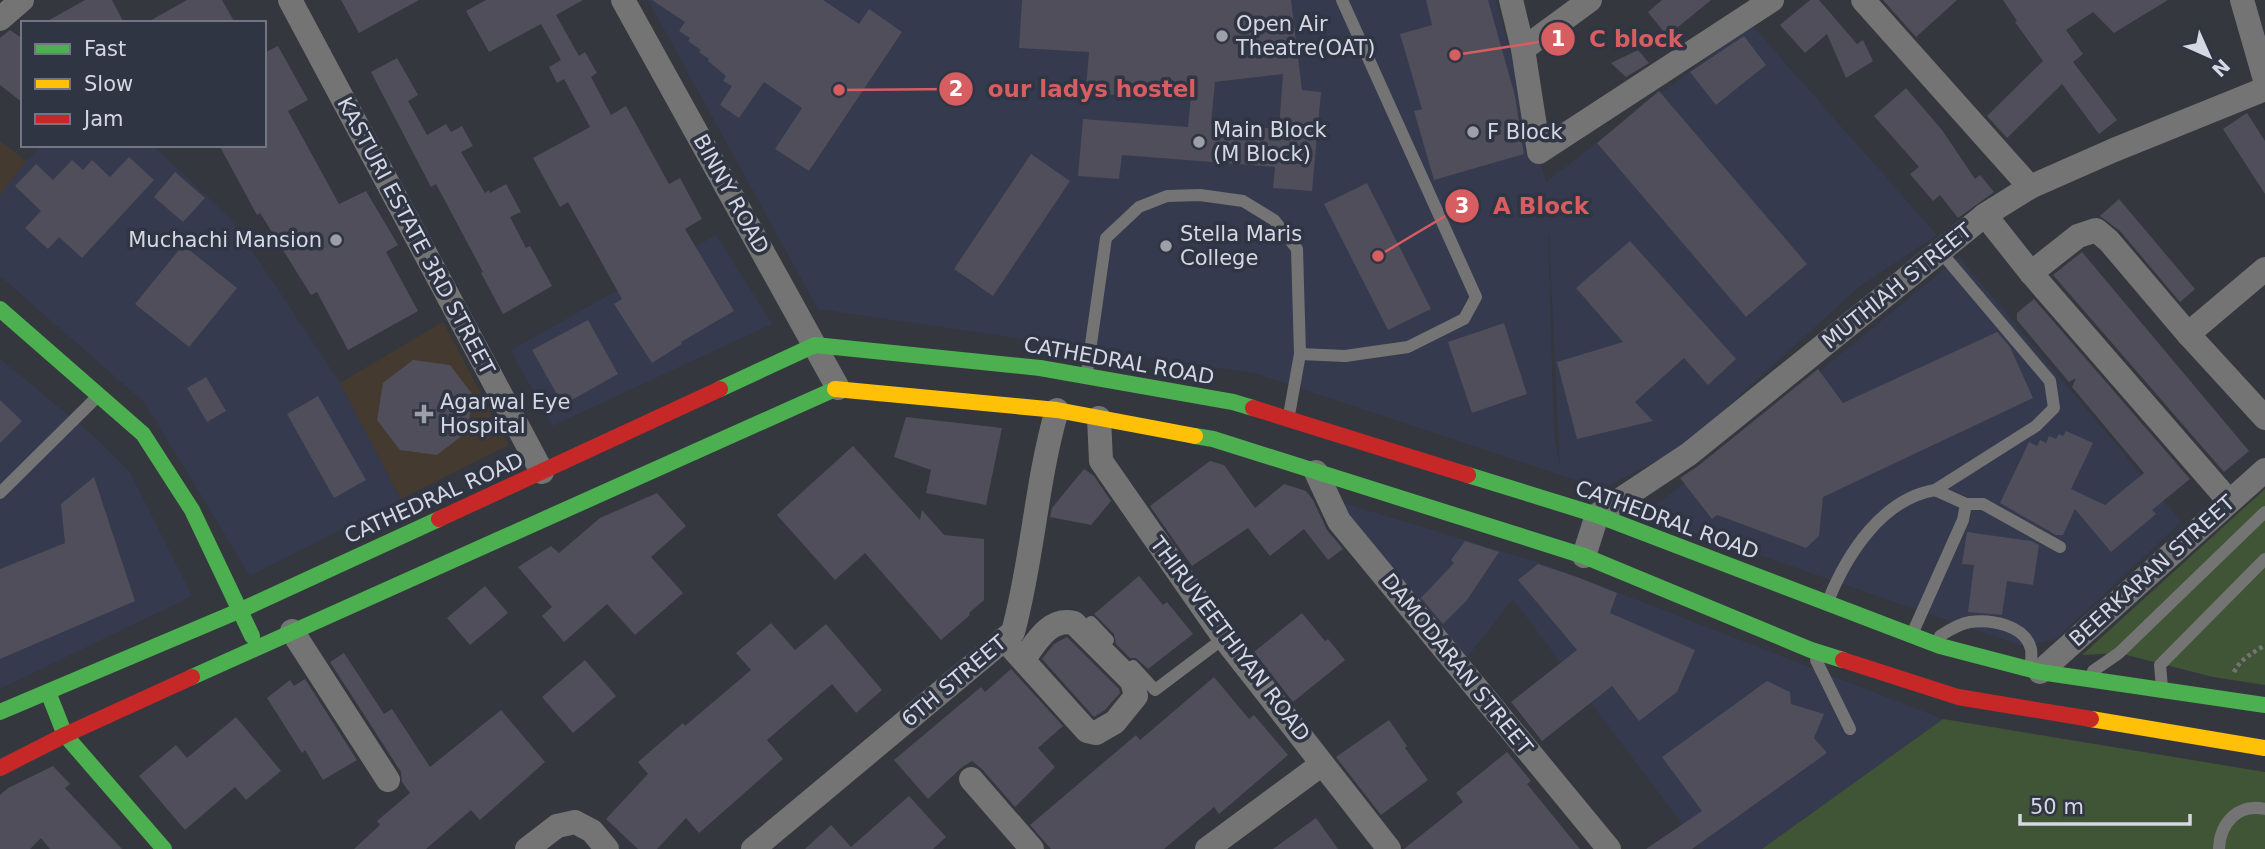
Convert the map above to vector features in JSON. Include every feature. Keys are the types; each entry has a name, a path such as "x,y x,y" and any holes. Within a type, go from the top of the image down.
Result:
{"main road":[{"path":"0,309 143,434 191,510 257,647"},
{"name":"CATHEDRAL ROAD","path":"0,712 241,610 815,345 1041,368 1233,402 1597,514 1931,643 2036,671 2265,705"},
{"path":"0,768 65,735 292,631 838,388 1057,410 1213,439 1584,556 1811,650 1958,697 2265,748"},
{"path":"48,692 65,735 164,849"}],"street":[{"path":"0,19 22,0"},
{"name":"KASTURI ESTATE 3RD STREET","path":"290,0 542,472"},
{"name":"BINNY ROAD","path":"623,0 838,388"},
{"path":"1511,0 1523,48 1539,152 1772,0"},
{"path":"1523,48 1590,0"},
{"path":"1863,0 2030,187"},
{"path":"2242,0 2265,80"},
{"name":"MUTHIAH STREET","path":"1597,514 1689,454 1984,215 2030,187 2265,89"},
{"path":"1984,215 2031,273 2229,500"},
{"path":"2031,273 2078,236 2096,230 2109,241 2188,334 2265,418"},
{"path":"2188,334 2265,269"},
{"name":"6TH STREET","path":"753,849 1013,632 1022,598 1047,444 1057,410"},
{"name":"THIRUVEETHIYAN ROAD","path":"1099,418 1101,461 1224,638 1389,849"},
{"name":"BEERKARAN STREET","path":"2036,671 2265,470"},
{"name":"DAMODARAN STREET","path":"1316,472 1339,521 1609,849"},
{"path":"1584,556 1597,514"},
{"path":"1004,639 1087,731 1096,733 1115,722 1136,696 1132,681 1074,623 1065,621 1050,626 1023,660"},
{"path":"292,631 387,780"},
{"path":"1207,849 1322,764"},
{"path":"971,779 1032,849"},
{"path":"527,849 557,826 575,822 592,831 607,849"}],"lane":[{"path":"1300,354 1346,356 1408,347 1464,319 1476,298 1342,0"},
{"path":"1087,376 1106,238 1139,207 1167,196 1200,195 1243,201 1274,220 1297,249 1300,354 1288,419"},
{"path":"1828,603 1838,578 1869,532 1894,506 1916,493 1935,489 2036,426 2054,408 2050,381 1941,251"},
{"path":"0,493 98,396"},
{"path":"1935,489 1966,504 1983,504 2060,547"},
{"path":"1912,635 1963,520 1966,504"},
{"path":"2081,678 2119,653 2265,512"},
{"path":"2162,690 2160,665 2265,559"},
{"path":"1091,622 1155,690 1224,638"},
{"path":"1931,643 1950,630 1969,622 1996,623 2019,631 2026,638 2036,671"},
{"path":"1811,650 1850,729"},
{"path":"2220,849 2220,838 2230,819 2250,808 2265,810"}],"shaded area":[{"name":"Stella Maris College","path":"648,0 1496,0 1546,182 1751,24 1937,235 1860,286 1684,446 1603,489 1254,373 818,309","holes":["1549,235 1560,468 1554,434"]},
{"path":"0,141 26,161 0,195"},
{"path":"41,147 154,147 231,219 340,383 401,499 250,576 145,403 0,276 0,195 26,161"},
{"path":"716,235 772,324 552,426 511,350"},
{"path":"1959,257 2181,522 2056,639 2023,646 1660,521 1658,504"},
{"name":"Agarwal Eye Hospital","path":"443,322 508,445 401,499 340,383"},
{"path":"0,359 95,437 129,471 192,596 0,689"},
{"path":"1343,503 1547,565 1943,719 1762,849 1701,849 1513,599 1465,660 1349,527"}],"green space":[{"path":"2265,489 2265,685 2213,677 2119,653 2082,655"},
{"path":"1943,719 2265,772 2265,849 1762,849"}],"building":[{"path":"85,0 112,0 123,21 48,21"},
{"path":"187,0 222,0 234,21 150,21"},
{"path":"341,0 419,0 359,33"},
{"path":"486,0 583,0 556,15 579,56 585,52 597,73 591,77 611,115 626,106 669,184 680,178 702,219 685,229 734,311 681,342 682,344 652,363 614,304 622,299 568,202 560,207 533,158 590,127 564,79 557,83 549,67 561,60 541,24 489,52 466,11"},
{"path":"652,0 823,0 859,24 869,9 902,32 809,171 775,149 802,108 764,82 739,118 720,105 732,86 723,81 726,76 699,52 701,50 688,41 690,38 679,31 685,22"},
{"path":"1022,0 1291,0 1302,90 1321,92 1312,191 1273,188 1275,167 1122,155 1119,179 1078,176 1083,119 1188,127 1192,85 1085,98 1089,52 1019,48","holes":["1283,74 1279,129 1211,124 1215,82"]},
{"path":"1426,0 1488,0 1515,96 1524,154 1434,180 1414,111 1422,109 1400,34 1432,25"},
{"path":"1662,0 1711,0 1667,36 1648,12"},
{"path":"1810,0 1819,0 1857,44 1863,40 1873,61 1846,78 1827,34 1805,53 1780,25"},
{"path":"1883,0 1957,0 1916,37"},
{"path":"2003,0 2168,0 2114,33 2093,12 2066,30 2083,54 2073,62 2117,120 2099,134 2062,84 2007,138 1987,116 2043,61"},
{"path":"10,30 21,38 21,101 0,85 0,38"},
{"path":"1744,36 1766,65 1716,105 1690,72"},
{"path":"278,46 308,100 288,111 339,204 366,191 398,245 386,252 418,311 348,350 317,292 311,295 260,213 257,215 220,147 266,147 266,52"},
{"path":"1638,50 1649,63 1626,77 1611,63"},
{"path":"397,58 418,95 408,101 427,135 446,124 451,132 462,126 473,146 461,152 485,193 506,184 521,212 510,217 526,248 530,246 552,286 503,314 436,184 431,187 371,72"},
{"path":"1906,88 1942,130 1975,179 1980,175 1994,192 1958,218 1940,195 1933,201 1910,174 1919,167 1874,116"},
{"path":"1659,91 1807,264 1746,317 1597,143"},
{"path":"2247,113 2265,141 2265,194 2223,129"},
{"path":"1031,154 1070,181 993,296 954,269"},
{"path":"129,157 154,180 82,258 59,237 48,249 25,228 41,211 15,186 36,164 53,180 72,160 83,170 92,160 110,177"},
{"path":"175,172 205,198 183,222 154,197"},
{"path":"1367,183 1431,309 1388,330 1324,204"},
{"path":"2119,199 2195,289 2180,302 2120,231 2100,216"},
{"path":"1630,241 1736,359 1708,385 1684,358 1635,402 1653,421 1577,439 1557,362 1623,342 1576,288"},
{"path":"183,245 237,288 189,347 135,304"},
{"path":"2082,252 2249,451 2224,472 2053,275"},
{"path":"2034,299 2190,479 2152,510 2156,514 2111,552 2075,509 2063,535 2056,535 2000,503 2029,442 2037,446 2040,440 2046,443 2049,436 2056,439 2066,431 2093,443 2071,489 2105,505 2144,473 2072,387 2076,378 2069,382 2017,320 2017,313"},
{"path":"588,320 618,374 563,405 532,350"},
{"path":"1504,323 1527,394 1472,413 1448,342"},
{"path":"1997,332 2010,347 2033,398 1823,497 1819,536 1806,548 1717,515 1712,519 1680,478 1818,369 1843,403"},
{"path":"413,360 450,365 473,395 467,432 437,455 400,450 377,420 383,383"},
{"path":"206,377 226,411 207,422 187,388"},
{"path":"318,396 366,480 334,498 287,414"},
{"path":"0,400 22,421 0,443"},
{"path":"906,417 1002,428 986,505 926,493 931,470 894,457"},
{"path":"853,446 920,520 922,510 944,535 984,539 984,600 941,640 865,553 835,580 777,515"},
{"path":"1210,461 1224,465 1255,508 1284,484 1306,491 1327,530 1343,549 1328,560 1304,529 1270,556 1248,528 1192,566 1150,506"},
{"path":"1084,469 1094,476 1111,501 1091,525 1050,517 1052,508"},
{"path":"94,477 135,601 0,659 0,569 65,543 61,504"},
{"path":"657,493 686,526 651,557 683,593 635,635 607,604 564,642 542,616 552,607 518,567 551,546 559,553 600,518"},
{"path":"1967,532 2031,541 2039,545 2033,585 2007,581 2002,615 1968,612 1974,565 1962,564"},
{"path":"1465,541 1499,552 1467,600 1443,624 1421,598 1454,563 1451,560"},
{"path":"1538,564 1617,593 1610,613 1695,650 1677,692 1639,721 1612,686 1542,741 1511,702 1577,650 1518,580"},
{"path":"1139,576 1163,605 1167,602 1193,634 1148,669 1136,658 1130,658 1116,644 1114,634 1094,614"},
{"path":"485,586 508,613 470,645 447,618"},
{"path":"1302,613 1345,660 1293,702 1254,652"},
{"path":"771,623 795,650 826,624 882,690 856,713 832,684 767,740 783,759 699,833 686,818 657,849 638,849 606,819 648,774 638,762 751,670 736,653"},
{"path":"1067,637 1119,689 1120,693 1105,710 1094,717 1042,659 1054,644"},
{"path":"344,653 384,714 392,709 430,767 501,710 545,762 480,820 471,810 426,849 354,849 380,825 377,821 410,793 402,782 401,772 330,662"},
{"path":"585,660 616,696 573,733 542,697"},
{"path":"1011,669 1063,726 1038,748 1055,767 1015,807 972,761 928,799 894,760 981,687 985,692"},
{"path":"1214,677 1249,719 1254,715 1288,755 1219,814 1214,807 1164,849 1051,849 1030,825 1136,735 1140,740"},
{"path":"305,679 357,760 323,780 305,750 302,753 267,698 290,680 294,686"},
{"path":"1767,681 1790,692 1791,704 1824,714 1814,738 1827,753 1692,849 1646,849 1702,811 1662,757"},
{"path":"236,717 281,771 246,800 235,787 185,830 139,776 176,745 187,758"},
{"path":"1389,720 1428,780 1381,815 1336,757"},
{"path":"1507,752 1531,781 1527,784 1580,849 1404,849 1463,802 1456,793"},
{"path":"53,766 70,784 65,788 122,849 50,849 41,838 30,849 0,849 0,795 8,788"},
{"path":"909,796 946,837 933,849 805,849 831,825 851,847"},
{"path":"1316,818 1338,849 1273,849"}],"traffic: fast":[{"path":"0,309 143,434 192,510 252,636"},
{"path":"720,389 815,345 1040,368 1233,402 1253,408"},
{"path":"192,677 835,389"},
{"path":"1195,436 1213,439 1584,556 1811,650 1843,660"},
{"path":"1468,475 1597,515 1940,646 2040,672 2265,705"},
{"path":"0,712 241,610 439,519"},
{"path":"48,692 65,735 164,849"}],"traffic: slow":[{"path":"835,389 1057,410 1195,436"},
{"path":"2091,719 2265,748"}],"traffic: jam":[{"path":"439,519 720,389"},
{"path":"1253,408 1468,475"},
{"path":"1843,660 1958,697 2091,719"},
{"path":"0,768 192,677"}],"place":[{"name":"Open Air Theatre(OAT)","path":"1222,36"},
{"name":"C block","path":"1455,55"},
{"name":"our ladys hostel","path":"839,90"},
{"name":"F Block","path":"1473,132"},
{"name":"Main Block (M Block)","path":"1199,142"},
{"name":"Muchachi Mansion","path":"336,240"},
{"name":"Stella Maris College","path":"1166,246"},
{"name":"A Block","path":"1378,256"},
{"name":"Agarwal Eye Hospital","path":"424,414"}]}
